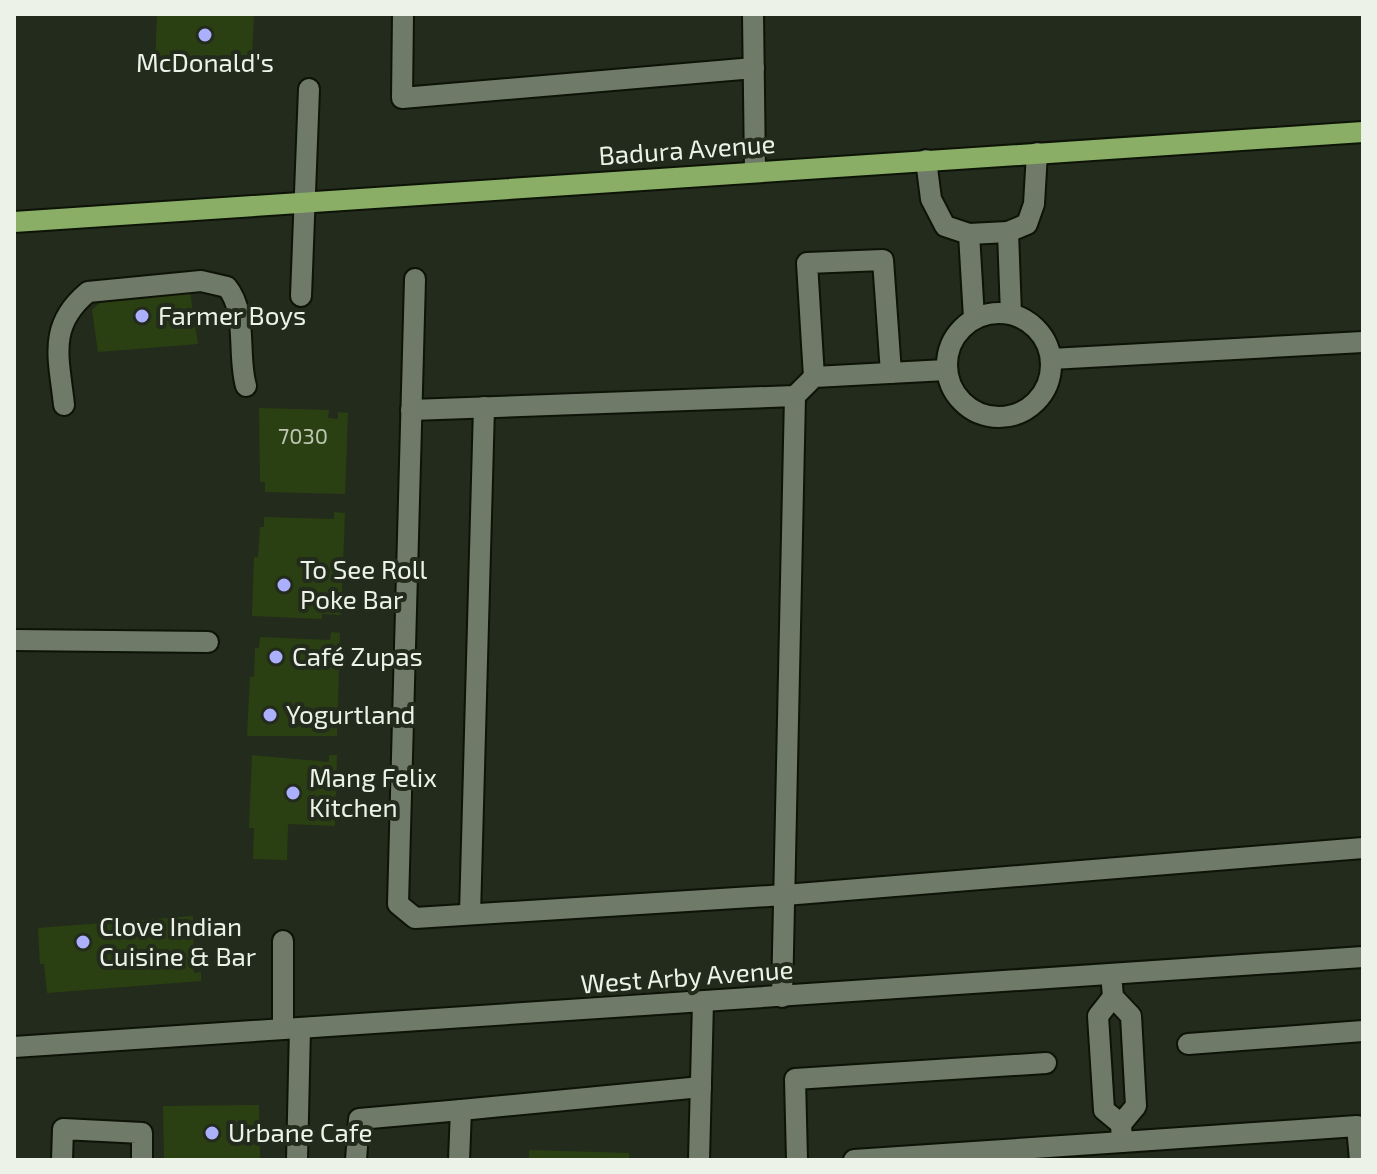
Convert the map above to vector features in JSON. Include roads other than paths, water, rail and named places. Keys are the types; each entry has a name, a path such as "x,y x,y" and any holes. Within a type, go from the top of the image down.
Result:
{"main road":[{"name":"Badura Avenue","path":"14,222 1363,132"}],"street":[{"path":"403,14 402,98 754,68"},
{"path":"753,14 755,171"},
{"path":"301,296 309,89"},
{"path":"926,160 931,199 945,226 969,234 1008,232 1027,224 1031,214 1037,153"},
{"path":"1008,232 1011,314"},
{"path":"969,234 974,318"},
{"path":"814,377 807,263 883,260 891,373"},
{"path":"415,279 398,904 415,918 785,895 1363,848"},
{"path":"64,405 59,334 63,317 88,292 201,281 227,287 239,307 240,364 246,386"},
{"path":"1011,314 1038,330 1051,359 1045,391 1021,414 1005,418 973,411 959,400 946,370 953,339 974,318 1011,314"},
{"path":"1051,359 1363,342"},
{"path":"411,410 795,396 814,377 946,370"},
{"path":"782,997 795,396"},
{"path":"470,914 484,407"},
{"path":"14,640 208,642"},
{"path":"283,941 292,1028 297,1160"},
{"name":"West Arby Avenue","path":"14,1047 1363,957"},
{"path":"1110,974 1113,997 1131,1016 1136,1106 1121,1133"},
{"path":"1113,997 1098,1016 1104,1110 1121,1133"},
{"path":"699,1160 703,1002"},
{"path":"1188,1044 1363,1031"},
{"path":"797,1160 795,1079 1046,1063"},
{"path":"356,1160 359,1119 701,1087"},
{"path":"459,1160 461,1110"},
{"path":"854,1160 1121,1133 1360,1126 1360,1160"},
{"path":"62,1160 63,1129 142,1133 142,1160"}],"place":[{"name":"McDonald's","path":"205,35"},
{"name":"Farmer Boys","path":"142,316"},
{"name":"To See Roll Poke Bar","path":"284,585"},
{"name":"Café Zupas","path":"276,657"},
{"name":"Yogurtland","path":"270,715"},
{"name":"Mang Felix Kitchen","path":"293,793"},
{"name":"Clove Indian Cuisine & Bar","path":"83,942"},
{"name":"Urbane Cafe","path":"212,1133"}]}
